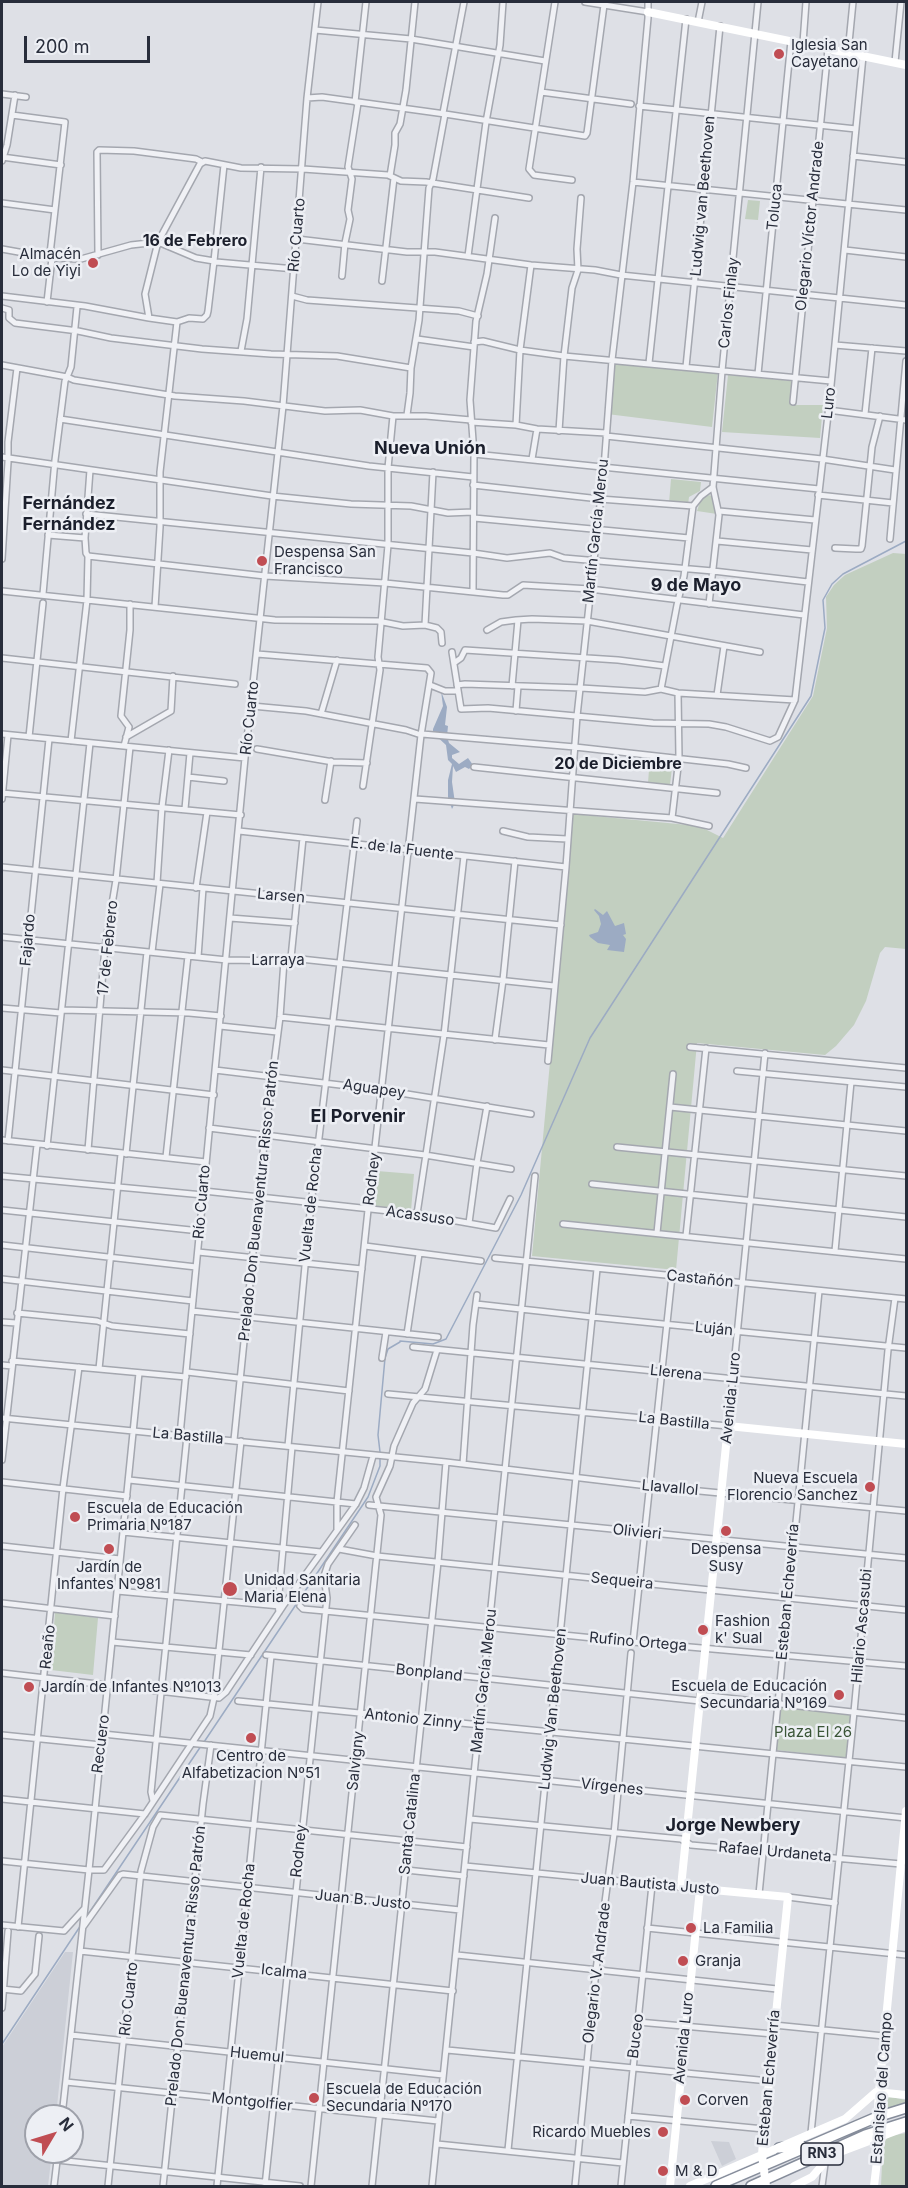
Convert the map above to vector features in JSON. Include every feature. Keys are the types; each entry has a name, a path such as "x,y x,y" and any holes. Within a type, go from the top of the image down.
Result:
{"highway":[{"name":"RN3","path":"716,2187 812,2144 877,2117 906,2108"},
{"name":"RN3","path":"751,2187 766,2183 811,2159 906,2122"},
{"path":"779,2148 812,2144"},
{"path":"811,2159 840,2152"}],"street":[{"name":"Río Cuarto","path":"180,1435 245,758 283,406 307,98 318,2"},
{"path":"342,276 350,219 348,210 352,137 366,2"},
{"path":"382,281 395,133 400,124 406,90 415,2"},
{"path":"407,415 411,368 417,339 429,188 432,183 464,2"},
{"path":"468,256 486,122 500,45 503,2"},
{"path":"555,2 529,169 534,175 572,180"},
{"path":"585,2 686,19 906,65"},
{"name":"Martín García Merou","path":"548,1061 577,716 604,468 612,360 633,182 648,2"},
{"path":"699,22 702,2"},
{"name":"Carlos Finlay","path":"709,604 719,511 713,487 722,371 758,2"},
{"path":"803,43 806,2"},
{"path":"848,53 853,2"},
{"path":"895,63 901,2"},
{"path":"307,98 444,114 585,136 604,5"},
{"path":"649,363 686,19"},
{"name":"Ludwig van Beethoven","path":"686,367 720,26"},
{"path":"315,30 411,39 545,61"},
{"name":"Toluca","path":"758,374 790,40"},
{"name":"Olegario Víctor Andrade","path":"793,402 828,49"},
{"name":"Luro","path":"678,723 726,727 770,741 778,737 795,700 840,298 863,56"},
{"path":"541,92 631,104"},
{"path":"2,94 26,97"},
{"path":"15,96 7,145 2,159 61,165"},
{"path":"639,106 856,129"},
{"path":"12,115 65,122 47,302"},
{"path":"98,255 97,152 99,150 134,151 196,159 241,168 350,172 529,198"},
{"path":"853,156 906,162"},
{"path":"149,318 146,294 158,242 202,162"},
{"path":"2,296 177,322 189,318 203,319 207,315 224,165"},
{"path":"241,351 247,319 261,168"},
{"path":"633,182 906,210"},
{"path":"559,431 564,356 572,288 578,270 581,198"},
{"path":"2,203 55,210"},
{"path":"473,591 474,454 470,400 477,316 495,218"},
{"path":"297,239 906,305"},
{"path":"2,249 50,258 81,259 131,245 158,242 191,256 214,261 295,269"},
{"path":"845,250 906,257"},
{"path":"516,425 520,350 531,265"},
{"path":"292,296 335,302 459,311 477,316"},
{"path":"43,594 60,419 65,381 71,367 77,307"},
{"path":"2,308 8,308 9,318 15,323 111,338 286,355 337,356 411,368"},
{"path":"155,607 160,472 177,322"},
{"path":"417,339 474,344 483,341 520,350 564,356 831,381"},
{"path":"835,345 906,351"},
{"path":"865,414 872,348"},
{"path":"890,539 895,470 904,420 906,361"},
{"path":"2,365 74,380 169,395 325,411 360,410 393,416 407,415 516,425 822,459 895,470"},
{"path":"2,559 5,457 16,368"},
{"path":"828,410 904,420"},
{"path":"363,786 380,670 378,657 388,545 388,468 393,416"},
{"path":"835,548 861,549 869,467 880,416"},
{"path":"60,419 388,468 473,477"},
{"path":"532,459 537,429"},
{"path":"474,454 818,492 893,503"},
{"path":"5,457 272,496 351,504 431,508 448,513 689,538"},
{"path":"71,741 87,600 88,556 85,538 90,470"},
{"path":"425,626 433,472"},
{"path":"473,485 600,500 693,506"},
{"path":"661,690 664,666 686,569 693,506 713,487"},
{"path":"719,511 815,520"},
{"path":"86,514 518,558 550,553 564,558 808,582"},
{"path":"48,535 85,538"},
{"path":"717,541 812,550"},
{"path":"88,556 265,576 385,583 508,595 523,585 590,589 804,615"},
{"path":"2,591 260,619 382,621 403,626 425,626 437,628 441,632 442,643"},
{"path":"29,737 35,661 43,603"},
{"path":"126,737 129,727 121,716 130,604"},
{"path":"516,711 515,653 519,620"},
{"path":"487,630 501,622 519,620 587,621 760,652"},
{"path":"717,695 724,646"},
{"path":"454,663 461,658 465,650 618,660 664,666"},
{"path":"452,652 461,709 488,708 652,723 678,723"},
{"path":"257,654 428,668 431,673 430,685 446,691 465,684 645,692 661,690 795,700"},
{"path":"2,658 236,684"},
{"path":"321,714 337,660"},
{"path":"126,737 171,711 173,676"},
{"name":"Rodney","path":"337,1529 337,1502 368,1210 422,735 430,685"},
{"path":"672,818 678,758 678,693"},
{"path":"252,706 288,708 422,735 575,747 746,768"},
{"path":"2,799 5,734 245,758"},
{"name":"17 de Febrero","path":"88,1150 105,947 116,880 124,804 126,737"},
{"name":"Fajardo","path":"5,1141 22,1010 49,739"},
{"path":"47,1146 74,875 85,801 90,743"},
{"path":"258,749 332,761 367,763"},
{"path":"99,1369 118,1187 134,1084 141,1012 159,884 162,807 170,750"},
{"path":"185,809 190,753"},
{"path":"325,800 332,761"},
{"path":"474,767 717,793"},
{"path":"188,777 224,781"},
{"path":"2,793 241,815"},
{"path":"415,799 672,818 709,826"},
{"path":"196,888 207,812"},
{"name":"Vuelta de Rocha","path":"251,1655 279,1612 280,1606 299,1323 318,1141 357,820"},
{"name":"E. de la Fuente","path":"239,831 566,867"},
{"path":"503,831 528,837 567,839"},
{"path":"291,958 303,838"},
{"path":"417,1214 444,1035 464,856"},
{"path":"495,1040 514,861"},
{"name":"Larsen","path":"2,867 561,925"},
{"path":"198,957 203,888"},
{"path":"230,918 295,923"},
{"name":"Larraya","path":"2,937 227,960 284,961 291,958 554,986"},
{"path":"166,1157 188,956"},
{"name":"Prelado Don Buenaventura Risso Patrón","path":"234,1440 265,1134 280,1017 284,961"},
{"path":"2,1008 221,1016"},
{"path":"280,1017 549,1045"},
{"path":"220,1026 277,1032"},
{"path":"690,1047 906,1068"},
{"path":"686,1236 706,1048"},
{"name":"Avenida Luro","path":"681,1887 765,1053"},
{"path":"2,1070 214,1095"},
{"name":"Aguapey","path":"215,1070 435,1097 531,1114"},
{"path":"737,1071 906,1087"},
{"path":"657,1233 673,1074"},
{"path":"836,1251 851,1082"},
{"path":"469,1223 487,1106"},
{"path":"670,1107 906,1131"},
{"path":"209,1128 376,1148 511,1169"},
{"path":"5,1141 206,1162"},
{"path":"2,1460 4,1418 37,1144"},
{"path":"617,1147 906,1176"},
{"name":"Acassuso","path":"2,1176 260,1197 417,1214 496,1228 510,1199"},
{"name":"Martín García Merou","path":"432,2187 536,1176"},
{"path":"592,1184 906,1217"},
{"path":"2,1210 200,1231"},
{"path":"563,1224 906,1259"},
{"path":"2,1245 196,1267"},
{"path":"365,1246 481,1261"},
{"path":"198,1252 363,1269"},
{"path":"407,1334 419,1254"},
{"name":"Castañón","path":"495,1258 906,1299"},
{"name":"Ludwig Van Beethoven","path":"508,2150 597,1269"},
{"path":"633,1642 672,1276"},
{"path":"2,1279 193,1301"},
{"name":"Esteban Echeverría","path":"759,1894 789,1599 796,1500 819,1291"},
{"path":"463,1464 477,1294"},
{"name":"Hilario Ascasubi","path":"812,2133 895,1298"},
{"name":"Luján","path":"476,1304 906,1348"},
{"path":"192,1311 438,1337"},
{"path":"17,1313 190,1334"},
{"path":"2,1322 16,1323"},
{"path":"382,1358 386,1332"},
{"path":"413,1347 517,1357"},
{"name":"Salvigny","path":"311,2187 381,1515 376,1497 412,1403 425,1389 437,1350"},
{"name":"Llerena","path":"517,1357 906,1396"},
{"path":"2,1365 12,1363 240,1379 349,1391"},
{"name":"Reaño","path":"18,1927 63,1488 79,1367"},
{"name":"Recuero","path":"63,2104 139,1373"},
{"name":"La Bastilla","path":"388,1394 906,1444"},
{"name":"La Bastilla","path":"4,1418 392,1456"},
{"path":"153,1801 151,1792 188,1436"},
{"path":"2,1861 103,1871 145,1814 210,1716 214,1698 241,1441"},
{"path":"117,1591 280,1606 356,1504 364,1488 374,1456"},
{"path":"392,1456 505,1470"},
{"name":"Santa Catalina","path":"372,2187 438,1562 446,1462"},
{"name":"Llavallol","path":"505,1470 906,1511"},
{"path":"129,1480 356,1504"},
{"path":"2,1482 127,1496"},
{"name":"Olivieri","path":"369,1504 906,1558"},
{"name":"Rodney","path":"265,2184 294,1892 327,1598 324,1583 325,1570 355,1525"},
{"path":"123,1532 321,1552"},
{"path":"2,1546 120,1559"},
{"name":"Sequeira","path":"339,1550 377,1556 906,1610"},
{"path":"2,1603 115,1616"},
{"name":"Rufino Ortega","path":"300,1606 303,1609 489,1628 906,1666"},
{"path":"2,1673 214,1698 224,1695 251,1655 112,1642"},
{"name":"Olegario V. Andrade","path":"575,2187 596,1970 609,1881 624,1740 631,1653"},
{"name":"Vuelta de Rocha","path":"217,2187 267,1704 268,1656"},
{"name":"Bonpland","path":"268,1656 627,1694 778,1704 906,1718"},
{"name":"Antonio Zinny","path":"238,1701 906,1767"},
{"path":"103,1734 192,1743"},
{"path":"2,1735 101,1745"},
{"name":"Vírgenes","path":"192,1743 906,1819"},
{"name":"Prelado Don Buenaventura Risso Patrón","path":"163,2187 201,1820 211,1745"},
{"path":"2,1799 145,1814"},
{"name":"Río Cuarto","path":"108,2187 140,1876 153,1827 160,1815 201,1820"},
{"name":"Rafael Urdaneta","path":"470,1819 681,1839 691,1845 901,1864"},
{"name":"Estanislao del Campo","path":"874,2187 879,2133 877,2117 879,2092 906,1819"},
{"path":"201,1820 467,1847"},
{"name":"Juan Bautista Justo","path":"465,1866 835,1903"},
{"path":"406,1870 464,1876"},
{"name":"Juan B. Justo","path":"82,1928 123,1874 460,1910"},
{"name":"Buceo","path":"621,2187 652,1885"},
{"name":"Avenida Luro","path":"670,2187 700,1889"},
{"name":"Esteban Echeverría","path":"766,2183 762,2155 764,2129 788,1897"},
{"path":"2,1925 64,1931 84,1909"},
{"path":"647,1928 906,1955"},
{"path":"2,2008 8,1931"},
{"path":"2,1989 21,1991 35,1974 39,1936"},
{"name":"Icalma","path":"80,1951 453,1990"},
{"path":"457,1955 777,1989"},
{"path":"638,2022 773,2034"},
{"path":"774,2025 884,2036"},
{"name":"Huemul","path":"71,2035 444,2074"},
{"path":"447,2050 769,2081"},
{"name":"Montgolfier","path":"66,2082 438,2121"},
{"path":"690,2187 849,2117 873,2094 879,2092 906,2095"},
{"path":"628,2116 764,2129"},
{"path":"794,2187 812,2177 825,2162 840,2152 879,2133 906,2127"},
{"path":"437,2144 623,2163"},
{"path":"822,2187 825,2162"},
{"path":"84,2163 300,2187"},
{"path":"54,2187 57,2164"}],"shaded area":[{"path":"65,1952 73,1952 57,2104 24,2104 24,2164 51,2164 48,2186 2,2186 2,2047"},
{"path":"711,2141 729,2142 736,2159 722,2166"}],"green space":[{"path":"748,200 760,201 758,220 745,219"},
{"path":"612,360 718,372 712,427 607,414"},
{"path":"728,375 793,381 792,405 823,405 820,438 722,432"},
{"path":"671,479 701,482 700,491 689,497 688,505 669,503"},
{"path":"709,495 714,497 717,514 697,511 701,499"},
{"path":"893,553 906,554 906,949 885,947 880,953 866,1001 854,1025 825,1055 697,1043 676,1270 532,1256 573,814 699,826 723,838 813,696 827,628 826,597 845,575"},
{"path":"650,757 673,759 670,785 648,783"},
{"path":"377,1171 414,1174 411,1211 373,1206"},
{"path":"55,1612 98,1618 93,1675 51,1670"},
{"name":"Plaza El 26","path":"781,1706 851,1714 846,1758 776,1750"},
{"path":"886,2096 906,2100 906,2105 882,2112 882,2100"},
{"path":"906,2133 906,2186 881,2186 883,2142 890,2136"}],"water":[{"path":"441,691 447,707 445,725 448,726 449,743 460,752 452,755 452,758 459,764 468,758 473,765 469,769 465,767 456,772 453,766 452,782 455,803 452,809 448,797 448,780 452,764 448,760 446,745 433,733 443,706"},
{"path":"595,909 603,915 607,911 615,926 624,923 626,934 623,935 626,939 624,952 607,950 610,945 598,943 590,937 589,935 598,932 601,924"}],"waterway":[{"path":"400,1341 433,1344 446,1339 521,1195 590,1038 811,696 825,628 823,600 832,584 843,574 906,541"},
{"path":"380,1452 378,1435 385,1358 388,1349 400,1342"},
{"path":"204,1742 368,1497 380,1466 380,1457"},
{"path":"85,1919 201,1746"},
{"path":"2,2044 81,1925"}],"place":[{"name":"Iglesia San Cayetano","path":"779,54"},
{"name":"Almacén Lo de Yiyi","path":"93,263"},
{"name":"Despensa San Francisco","path":"262,561"},
{"name":"Nueva Escuela Florencio Sanchez","path":"870,1487"},
{"name":"Escuela de Educación Primaria Nº187","path":"75,1517"},
{"name":"Despensa Susy","path":"726,1531"},
{"name":"Jardín de Infantes Nº981","path":"109,1549"},
{"name":"Unidad Sanitaria Maria Elena","path":"230,1589"},
{"name":"Fashion k' Sual","path":"703,1630"},
{"name":"Jardín de Infantes Nº1013","path":"29,1687"},
{"name":"Escuela de Educación Secundaria Nº169","path":"839,1695"},
{"name":"Centro de Alfabetizacion Nº51","path":"251,1738"},
{"name":"La Familia","path":"691,1928"},
{"name":"Granja","path":"683,1961"},
{"name":"Escuela de Educación Secundaria Nº170","path":"314,2098"},
{"name":"Corven","path":"685,2100"},
{"name":"Ricardo Muebles","path":"663,2132"},
{"name":"M & D","path":"663,2171"}],"district":[{"name":"16 de Febrero","path":"195,241"},
{"name":"Nueva Unión","path":"430,449"},
{"name":"Fernández Fernández","path":"69,514"},
{"name":"9 de Mayo","path":"696,586"},
{"name":"20 de Diciembre","path":"618,764"},
{"name":"El Porvenir","path":"358,1117"},
{"name":"Jorge Newbery","path":"733,1826"}]}
